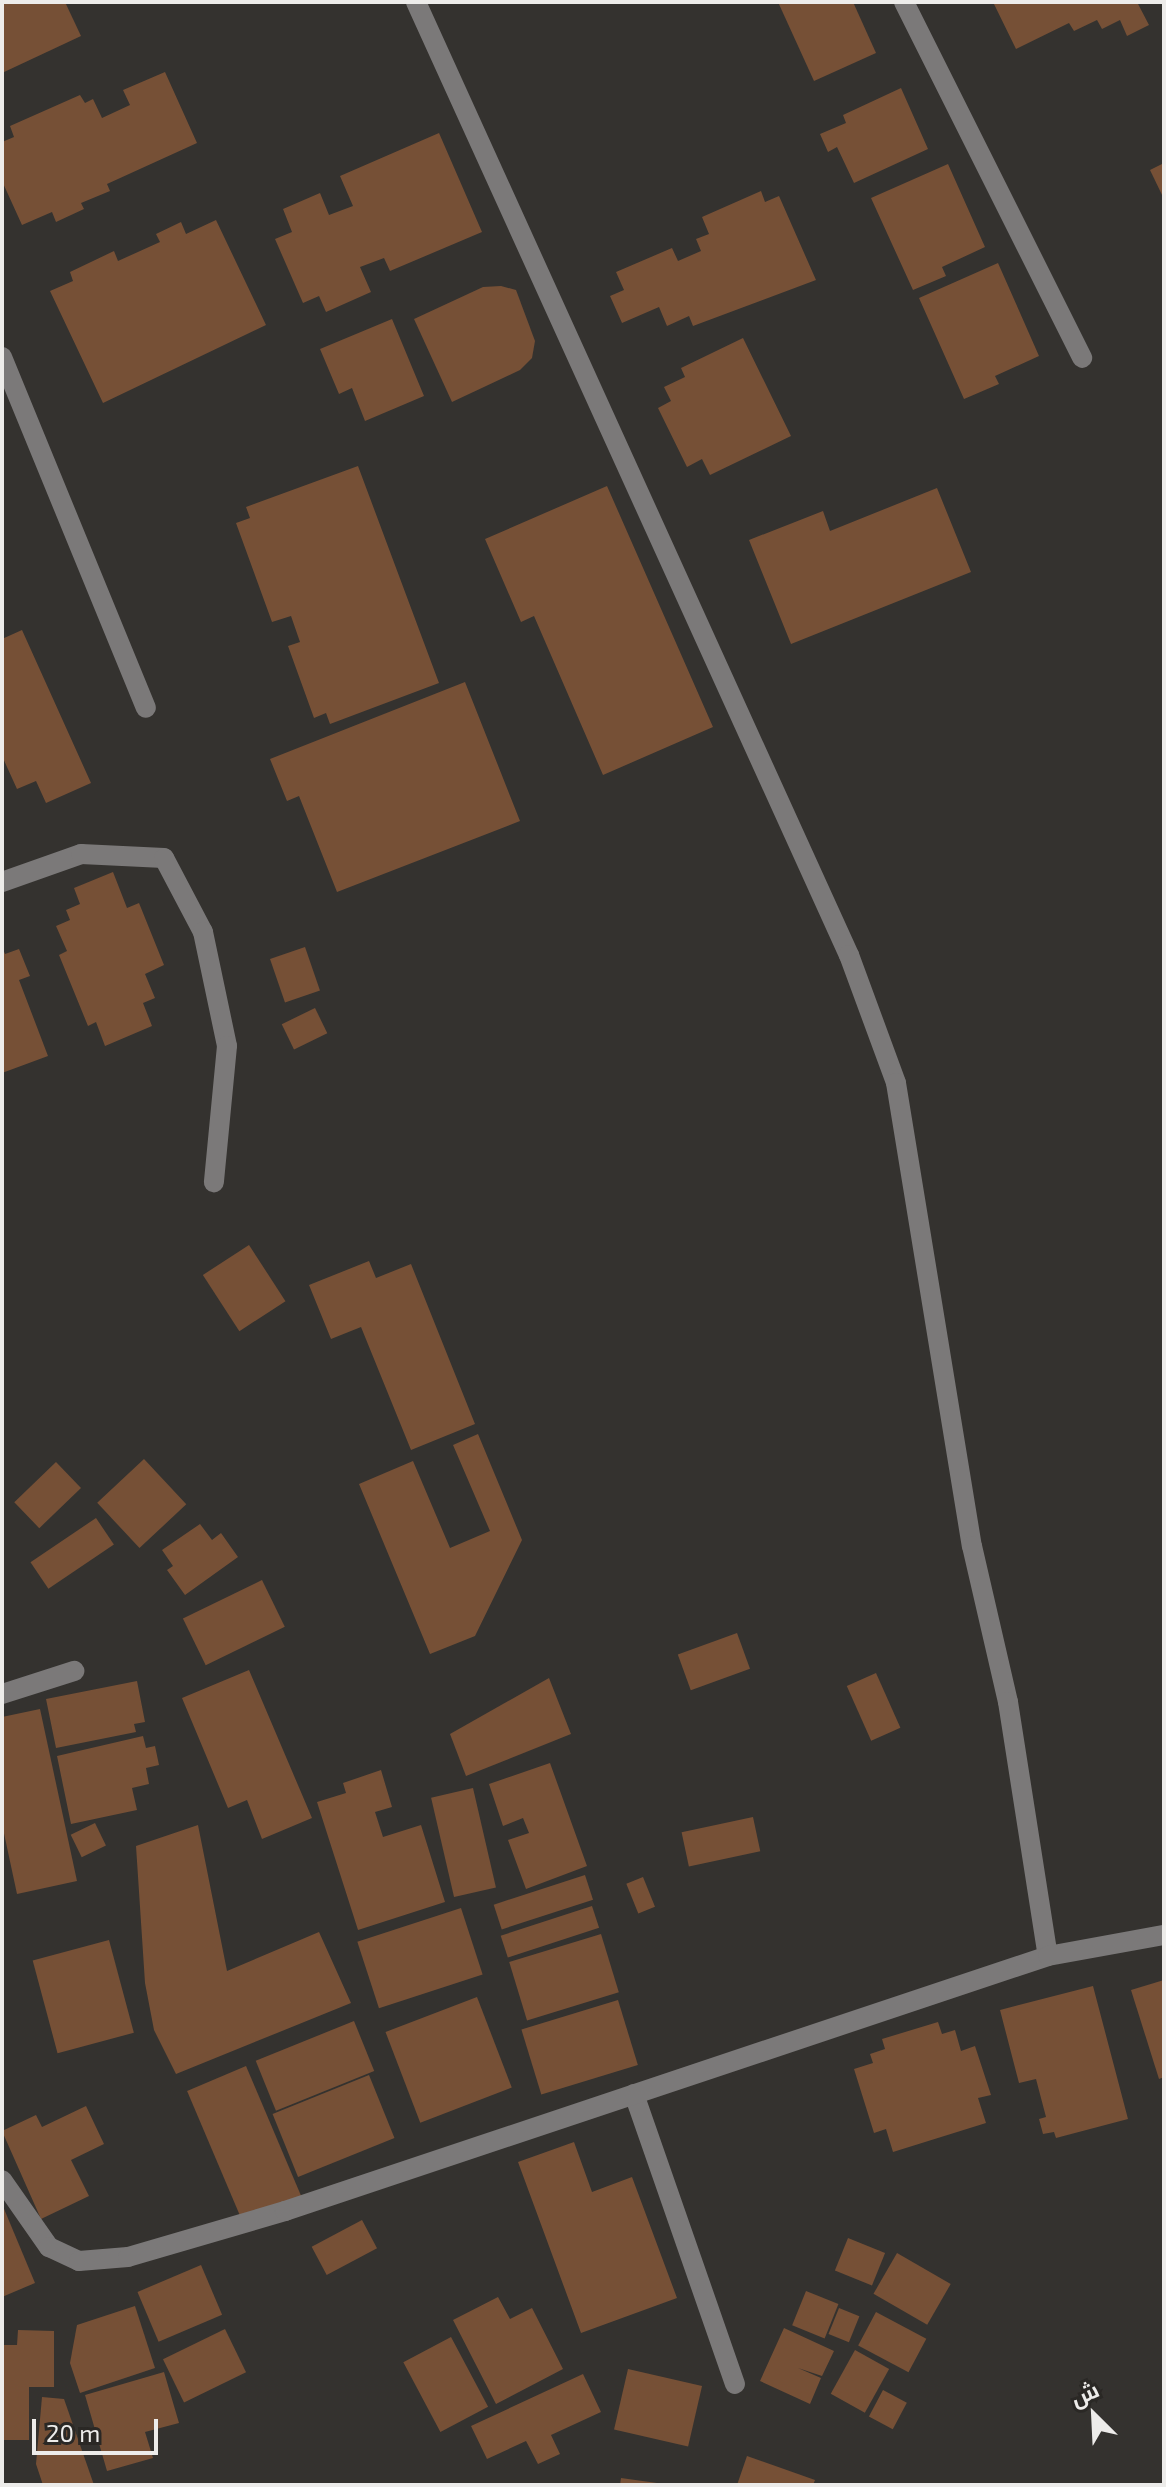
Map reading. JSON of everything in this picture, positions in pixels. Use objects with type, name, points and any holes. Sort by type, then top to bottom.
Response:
[{"type":"street","points":[[416,2],[849,955],[896,1083],[972,1546],[1008,1702],[1048,1956]]},
{"type":"street","points":[[904,2],[1082,358]]},
{"type":"street","points":[[2,357],[146,708]]},
{"type":"street","points":[[2,882],[81,854],[164,858],[203,932],[227,1046],[214,1182]]},
{"type":"street","points":[[2,1694],[74,1671]]},
{"type":"street","points":[[2,2180],[49,2247],[79,2261],[128,2257],[285,2211],[1048,1956],[1164,1935]]},
{"type":"street","points":[[634,2094],[735,2384]]},
{"type":"building","points":[[2,2],[65,2],[81,36],[2,73]]},
{"type":"building","points":[[778,2],[853,2],[876,53],[814,81]]},
{"type":"building","points":[[993,2],[1137,2],[1149,25],[1127,36],[1120,20],[1102,29],[1097,20],[1074,31],[1069,23],[1016,49]]},
{"type":"building","points":[[165,72],[197,143],[107,184],[110,191],[81,203],[84,209],[56,222],[52,212],[22,225],[2,181],[2,142],[14,137],[10,126],[80,95],[85,103],[93,99],[102,118],[130,105],[123,90]]},
{"type":"building","points":[[901,88],[928,149],[854,183],[837,147],[828,152],[820,134],[846,123],[843,115]]},
{"type":"building","points":[[439,133],[482,232],[390,271],[384,258],[360,267],[371,292],[326,312],[319,296],[303,303],[275,239],[292,232],[283,209],[320,193],[329,215],[353,206],[340,176]]},
{"type":"building","points":[[1164,163],[1164,199],[1150,170]]},
{"type":"building","points":[[948,164],[985,247],[942,267],[946,276],[913,290],[871,198]]},
{"type":"building","points":[[761,191],[765,202],[779,196],[816,280],[693,326],[689,316],[667,326],[659,307],[622,323],[610,296],[624,290],[616,272],[672,248],[678,261],[701,251],[696,239],[709,234],[702,217]]},
{"type":"building","points":[[216,220],[266,325],[103,403],[50,291],[73,281],[70,272],[114,251],[118,261],[160,242],[156,234],[181,222],[186,234]]},
{"type":"building","points":[[998,263],[1039,356],[995,376],[999,384],[964,399],[919,298]]},
{"type":"building","points":[[501,286],[516,290],[535,341],[532,358],[520,370],[452,402],[414,319],[483,287]]},
{"type":"building","points":[[392,319],[424,396],[365,421],[352,388],[339,394],[320,349]]},
{"type":"building","points":[[743,338],[791,436],[710,475],[702,459],[687,467],[658,408],[671,401],[664,387],[685,377],[681,368]]},
{"type":"building","points":[[358,466],[439,683],[330,724],[326,713],[314,718],[288,646],[300,642],[291,616],[272,622],[236,523],[250,518],[246,507]]},
{"type":"building","points":[[607,486],[713,727],[603,775],[534,616],[521,622],[485,539]]},
{"type":"building","points":[[937,488],[971,572],[791,644],[749,540],[823,511],[830,531]]},
{"type":"building","points":[[22,630],[91,783],[46,803],[36,781],[17,789],[2,756],[2,639]]},
{"type":"building","points":[[465,682],[520,821],[337,892],[299,796],[287,801],[270,759]]},
{"type":"building","points":[[113,872],[127,908],[139,903],[164,965],[145,974],[155,998],[143,1003],[152,1026],[105,1046],[96,1022],[88,1026],[59,955],[67,951],[56,926],[70,920],[66,910],[80,904],[74,888]]},
{"type":"building","points":[[2,947],[5,954],[19,949],[30,976],[19,980],[48,1056],[2,1073]]},
{"type":"building","points":[[305,947],[320,990],[285,1003],[270,959]]},
{"type":"building","points":[[315,1008],[327,1033],[294,1049],[282,1024]]},
{"type":"building","points":[[249,1245],[285,1301],[239,1331],[203,1275]]},
{"type":"building","points":[[369,1261],[376,1278],[411,1264],[475,1424],[411,1450],[361,1327],[331,1339],[309,1285]]},
{"type":"building","points":[[478,1434],[522,1540],[475,1636],[430,1654],[359,1484],[413,1461],[450,1548],[490,1531],[453,1445]]},
{"type":"building","points":[[144,1459],[186,1504],[139,1548],[97,1503]]},
{"type":"building","points":[[56,1462],[81,1488],[39,1528],[14,1502]]},
{"type":"building","points":[[96,1518],[114,1545],[48,1589],[31,1562]]},
{"type":"building","points":[[200,1524],[212,1540],[221,1533],[238,1557],[185,1595],[167,1570],[173,1566],[162,1550]]},
{"type":"building","points":[[262,1580],[285,1627],[206,1665],[183,1619]]},
{"type":"building","points":[[737,1633],[750,1669],[691,1690],[678,1655]]},
{"type":"building","points":[[249,1670],[312,1818],[262,1839],[247,1800],[228,1808],[182,1698]]},
{"type":"building","points":[[876,1673],[900,1728],[871,1741],[847,1686]]},
{"type":"building","points":[[549,1678],[571,1734],[466,1776],[450,1734]]},
{"type":"building","points":[[137,1681],[145,1722],[134,1724],[136,1732],[56,1748],[46,1699]]},
{"type":"building","points":[[40,1709],[77,1881],[17,1894],[2,1824],[2,1717]]},
{"type":"building","points":[[143,1736],[146,1748],[155,1746],[159,1765],[146,1768],[149,1784],[132,1788],[137,1810],[71,1824],[57,1756]]},
{"type":"building","points":[[550,1763],[587,1866],[526,1889],[508,1840],[529,1833],[523,1818],[503,1826],[489,1784]]},
{"type":"building","points":[[381,1770],[392,1807],[375,1812],[383,1837],[421,1825],[445,1902],[358,1930],[317,1802],[346,1793],[343,1783]]},
{"type":"building","points":[[473,1788],[496,1887],[454,1897],[431,1798]]},
{"type":"building","points":[[753,1817],[760,1851],[689,1866],[682,1832]]},
{"type":"building","points":[[95,1823],[106,1845],[82,1857],[71,1835]]},
{"type":"building","points":[[198,1825],[227,1971],[319,1932],[351,2003],[176,2074],[154,2030],[145,1983],[136,1846]]},
{"type":"building","points":[[585,1875],[593,1900],[502,1929],[494,1905]]},
{"type":"building","points":[[643,1877],[655,1907],[638,1913],[626,1884]]},
{"type":"building","points":[[592,1906],[599,1928],[508,1958],[501,1936]]},
{"type":"building","points":[[461,1908],[483,1975],[379,2008],[357,1942]]},
{"type":"building","points":[[601,1934],[619,1992],[527,2020],[509,1962]]},
{"type":"building","points":[[109,1940],[134,2033],[58,2053],[33,1960]]},
{"type":"building","points":[[1164,1980],[1164,2077],[1159,2079],[1131,1990]]},
{"type":"building","points":[[1093,1986],[1128,2119],[1056,2138],[1054,2132],[1043,2134],[1039,2119],[1046,2117],[1036,2079],[1019,2083],[1000,2010]]},
{"type":"building","points":[[477,1997],[512,2088],[420,2123],[386,2032]]},
{"type":"building","points":[[618,2000],[638,2065],[541,2095],[521,2030]]},
{"type":"building","points":[[354,2021],[374,2071],[276,2111],[256,2061]]},
{"type":"building","points":[[938,2022],[942,2034],[955,2030],[961,2051],[975,2046],[991,2095],[978,2098],[986,2123],[893,2152],[886,2129],[874,2133],[854,2069],[873,2063],[870,2054],[885,2049],[882,2039]]},
{"type":"building","points":[[246,2066],[301,2197],[243,2222],[187,2091]]},
{"type":"building","points":[[369,2075],[394,2138],[298,2177],[273,2114]]},
{"type":"building","points":[[86,2106],[104,2144],[71,2160],[89,2196],[41,2219],[2,2131],[36,2115],[42,2127]]},
{"type":"building","points":[[574,2142],[592,2192],[632,2177],[677,2298],[581,2333],[518,2162]]},
{"type":"building","points":[[2,2204],[35,2283],[2,2297]]},
{"type":"building","points":[[362,2220],[377,2248],[327,2275],[312,2247]]},
{"type":"building","points":[[848,2238],[885,2253],[872,2285],[835,2270]]},
{"type":"building","points":[[897,2253],[951,2284],[927,2325],[873,2294]]},
{"type":"building","points":[[201,2265],[222,2315],[159,2342],[137,2292]]},
{"type":"building","points":[[806,2291],[838,2304],[825,2338],[792,2325]]},
{"type":"building","points":[[498,2297],[510,2319],[532,2308],[563,2369],[496,2404],[453,2320]]},
{"type":"building","points":[[135,2306],[155,2368],[80,2393],[70,2363],[77,2325]]},
{"type":"building","points":[[839,2308],[859,2316],[849,2342],[829,2334]]},
{"type":"building","points":[[876,2312],[926,2339],[908,2372],[858,2346]]},
{"type":"building","points":[[784,2328],[834,2351],[822,2376],[798,2368],[821,2378],[810,2404],[760,2381]]},
{"type":"building","points":[[225,2329],[246,2372],[184,2402],[163,2359]]},
{"type":"building","points":[[18,2330],[54,2331],[54,2387],[29,2387],[29,2440],[2,2440],[2,2345],[17,2345]]},
{"type":"building","points":[[451,2337],[488,2407],[440,2432],[403,2362]]},
{"type":"building","points":[[855,2350],[889,2369],[865,2413],[831,2394]]},
{"type":"building","points":[[628,2369],[702,2386],[688,2447],[614,2429]]},
{"type":"building","points":[[164,2372],[179,2423],[145,2432],[153,2458],[107,2471],[85,2395]]},
{"type":"building","points":[[583,2374],[601,2412],[551,2435],[560,2454],[538,2464],[526,2441],[487,2459],[471,2426]]},
{"type":"building","points":[[883,2390],[907,2403],[893,2429],[869,2416]]},
{"type":"building","points":[[42,2397],[64,2399],[94,2485],[43,2485],[36,2464]]},
{"type":"building","points":[[747,2456],[815,2480],[813,2485],[737,2485]]},
{"type":"building","points":[[621,2478],[657,2483],[657,2485],[620,2485]]}]
